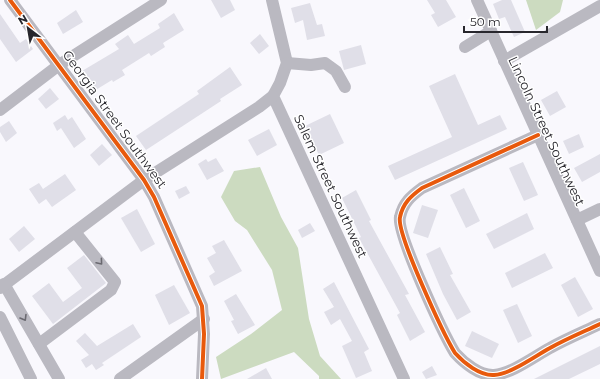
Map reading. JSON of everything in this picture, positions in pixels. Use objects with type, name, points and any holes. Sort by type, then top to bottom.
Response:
[{"type":"street","name":"Georgia Street Southwest","points":[[10,0],[144,180],[154,197],[202,306],[204,319],[202,379]]},
{"type":"street","points":[[0,110],[59,65],[161,0]]},
{"type":"street","points":[[59,379],[39,344],[2,286],[144,180],[259,107],[273,96],[280,83],[286,63],[272,0]]},
{"type":"street","name":"Lincoln Street Southwest","points":[[477,0],[600,271]]},
{"type":"street","points":[[504,61],[600,6]]},
{"type":"street","points":[[465,47],[491,30]]},
{"type":"street","points":[[286,63],[311,65],[325,63],[336,71],[345,87]]},
{"type":"street","name":"Salem Street Southwest","points":[[273,96],[404,379]]},
{"type":"street","points":[[538,135],[422,188],[408,199],[403,206],[399,218],[403,240],[455,353],[461,360],[485,374],[494,375],[506,372],[551,347],[600,324]]},
{"type":"street","points":[[577,220],[600,209]]},
{"type":"street","points":[[39,344],[111,290],[115,282],[75,232]]},
{"type":"street","points":[[0,316],[31,379]]},
{"type":"street","points":[[120,379],[204,319]]},
{"type":"green space","points":[[526,0],[563,0],[560,12],[536,30]]},
{"type":"green space","points":[[260,167],[281,217],[298,248],[309,319],[320,356],[341,379],[319,379],[319,376],[294,352],[221,379],[216,357],[251,334],[282,310],[272,270],[247,230],[235,221],[221,197],[234,171]]},
{"type":"building","points":[[211,0],[230,0],[235,10],[221,18]]},
{"type":"building","points":[[427,0],[446,0],[456,17],[438,27],[431,15],[435,13]]},
{"type":"building","points":[[502,0],[511,0],[525,32],[514,37],[505,17],[499,19],[493,4]]},
{"type":"building","points":[[310,3],[317,25],[322,24],[325,36],[307,40],[303,20],[295,23],[291,8]]},
{"type":"building","points":[[76,10],[83,22],[63,34],[57,23]]},
{"type":"building","points":[[174,13],[184,30],[163,43],[165,47],[151,56],[149,53],[122,70],[125,75],[113,82],[112,80],[94,91],[82,71],[119,49],[115,44],[128,35],[134,44],[160,28],[158,24]]},
{"type":"building","points":[[0,14],[20,43],[26,39],[33,49],[16,62],[0,39]]},
{"type":"building","points":[[260,34],[269,46],[259,54],[250,43]]},
{"type":"building","points":[[361,45],[366,64],[344,70],[339,51]]},
{"type":"building","points":[[230,67],[242,85],[220,99],[221,101],[146,150],[136,136],[199,94],[197,91]]},
{"type":"building","points":[[455,74],[478,125],[500,115],[507,129],[395,180],[388,166],[452,137],[429,86]]},
{"type":"building","points":[[50,88],[59,99],[46,109],[38,99]]},
{"type":"building","points":[[557,91],[566,107],[550,116],[541,100]]},
{"type":"building","points":[[330,114],[344,143],[319,155],[305,126]]},
{"type":"building","points":[[65,115],[68,120],[72,117],[86,139],[74,148],[61,128],[57,131],[53,123]]},
{"type":"building","points":[[9,121],[17,133],[6,142],[0,132],[0,127]]},
{"type":"building","points":[[269,129],[277,145],[257,156],[248,140]]},
{"type":"building","points":[[579,134],[584,147],[569,154],[563,141]]},
{"type":"building","points":[[102,144],[112,155],[99,166],[90,155]]},
{"type":"building","points":[[600,154],[600,172],[582,182],[574,168]]},
{"type":"building","points":[[216,158],[224,171],[207,180],[198,164],[206,159],[208,162]]},
{"type":"building","points":[[523,162],[538,195],[524,201],[509,168]]},
{"type":"building","points":[[65,174],[76,190],[52,207],[46,199],[39,204],[29,189],[39,183],[43,189]]},
{"type":"building","points":[[186,186],[190,193],[179,199],[175,191]]},
{"type":"building","points":[[464,188],[480,221],[466,228],[450,195]]},
{"type":"building","points":[[356,190],[371,220],[369,221],[409,294],[405,295],[425,332],[410,341],[397,315],[400,313],[359,238],[361,237],[342,198]]},
{"type":"building","points":[[422,205],[438,210],[428,238],[413,233]]},
{"type":"building","points":[[137,209],[155,244],[141,252],[121,218]]},
{"type":"building","points":[[527,213],[534,229],[494,249],[486,234]]},
{"type":"building","points":[[310,223],[315,231],[302,238],[298,230]]},
{"type":"building","points":[[24,226],[35,239],[19,252],[9,239]]},
{"type":"building","points":[[224,240],[242,271],[214,286],[209,276],[215,272],[207,258],[216,253],[212,246]]},
{"type":"building","points":[[440,247],[453,274],[450,275],[471,312],[457,320],[443,294],[426,254]]},
{"type":"building","points":[[545,253],[553,268],[512,288],[505,273]]},
{"type":"building","points":[[84,255],[106,283],[53,324],[32,296],[49,283],[63,302],[82,288],[67,268]]},
{"type":"building","points":[[575,277],[593,309],[578,317],[561,285]]},
{"type":"building","points":[[334,282],[369,349],[364,352],[372,371],[356,378],[342,346],[352,341],[340,319],[331,325],[324,312],[334,307],[323,289]]},
{"type":"building","points":[[174,285],[190,313],[169,325],[155,295]]},
{"type":"building","points":[[236,294],[255,325],[238,334],[231,321],[234,320],[224,301]]},
{"type":"building","points":[[517,304],[532,336],[518,343],[503,310]]},
{"type":"building","points":[[133,324],[141,337],[102,363],[104,365],[96,370],[92,364],[86,368],[81,360],[89,355],[76,341],[85,333],[97,346]]},
{"type":"building","points":[[472,331],[499,344],[492,358],[465,346]]},
{"type":"building","points":[[600,346],[600,364],[569,379],[534,379]]},
{"type":"building","points":[[432,366],[437,375],[426,379],[422,372]]},
{"type":"building","points":[[266,368],[272,379],[247,379]]},
{"type":"cycle path","points":[[10,0],[144,180],[154,197],[202,306],[204,334],[202,379]]},
{"type":"cycle path","points":[[538,135],[422,188],[414,194],[405,204],[400,217],[405,242],[422,284],[455,353],[468,365],[478,371],[489,375],[501,374],[600,324]]}]
